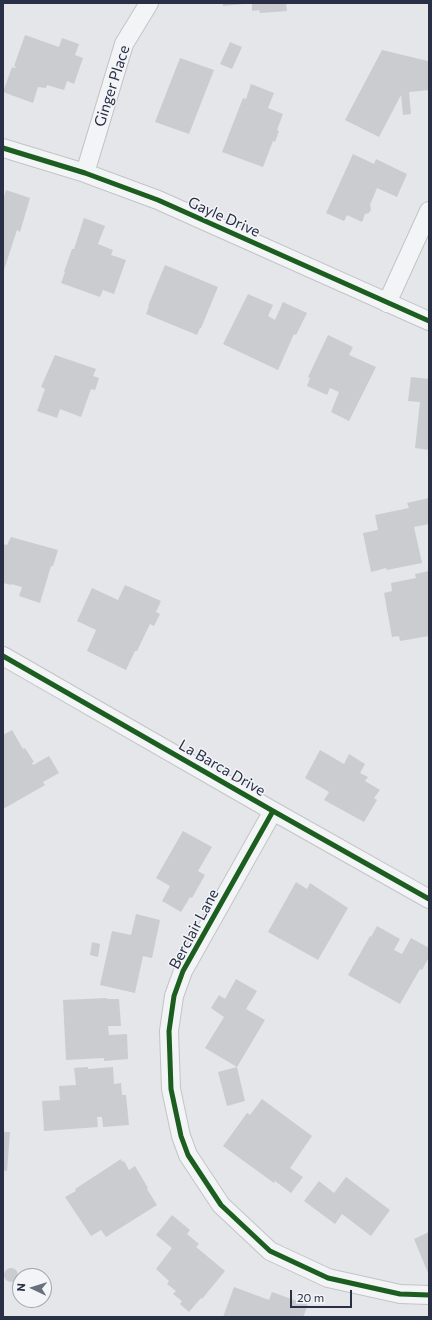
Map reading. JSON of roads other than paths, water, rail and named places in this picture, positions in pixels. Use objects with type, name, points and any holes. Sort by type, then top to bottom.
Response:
[{"type":"street","name":"Ginger Place","points":[[85,173],[124,44],[149,3]]},
{"type":"street","name":"Gayle Drive","points":[[3,148],[85,173],[158,200],[429,321]]},
{"type":"street","points":[[387,303],[429,211]]},
{"type":"street","name":"La Barca Drive","points":[[3,656],[272,812],[429,899]]},
{"type":"street","name":"Berclair Lane","points":[[272,812],[183,971],[174,996],[169,1031],[171,1089],[181,1136],[188,1155],[221,1205],[270,1251],[328,1278],[400,1294],[429,1295]]}]
